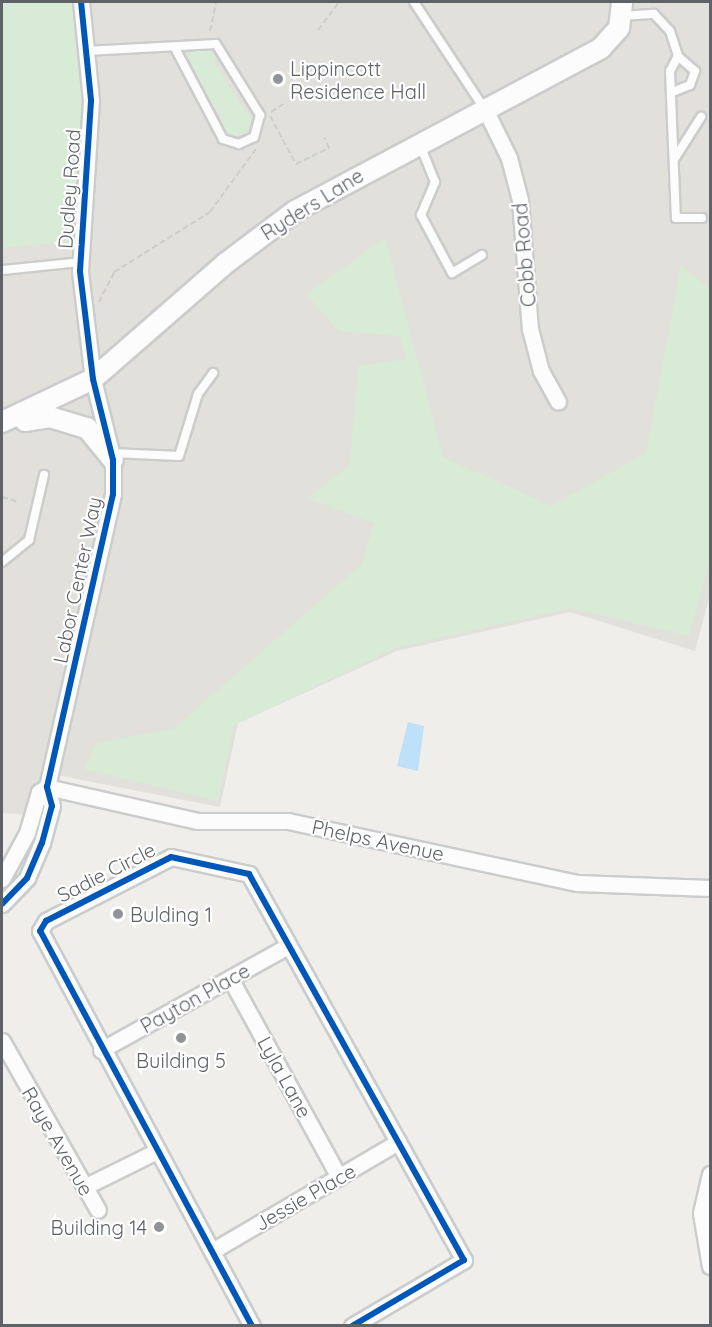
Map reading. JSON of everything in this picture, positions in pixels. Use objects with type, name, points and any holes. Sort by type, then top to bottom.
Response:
[{"type":"main road","name":"Ryders Lane","points":[[2,424],[93,379],[271,227],[420,143],[601,48],[613,39],[622,9]]},
{"type":"main road","points":[[2,424],[66,420],[87,428],[112,457]]},
{"type":"street","name":"Dudley Road","points":[[81,2],[86,51],[90,176],[81,262],[93,379]]},
{"type":"street","name":"Cobb Road","points":[[485,109],[509,158],[520,200],[530,329],[541,371],[558,402]]},
{"type":"street","name":"Labor Center Way","points":[[47,787],[109,521],[112,457],[93,379]]},
{"type":"street","points":[[2,879],[27,833],[39,792],[47,787],[52,806],[42,843],[27,878],[2,904]]},
{"type":"street","name":"Phelps Avenue","points":[[47,787],[198,821],[288,821],[577,883],[711,888]]},
{"type":"street","name":"Sadie Circle","points":[[252,1326],[44,945],[40,931],[46,921],[171,857],[249,874],[464,1260],[352,1326]]},
{"type":"street","name":"Payton Place","points":[[101,1050],[288,946]]},
{"type":"street","name":"Lyla Lane","points":[[230,978],[339,1177]]},
{"type":"street","name":"Raye Avenue","points":[[2,1041],[98,1210]]},
{"type":"street","name":"Jessie Place","points":[[212,1251],[398,1142]]},
{"type":"street","points":[[84,1187],[157,1151]]},
{"type":"street","points":[[711,1174],[701,1221],[711,1266]]},
{"type":"lane","points":[[414,2],[485,109]]},
{"type":"lane","points":[[622,9],[659,18],[678,56],[695,71],[690,85],[675,91]]},
{"type":"lane","points":[[86,51],[175,48],[201,41],[221,50],[260,115],[254,137],[239,144],[223,139],[175,48]]},
{"type":"lane","points":[[678,56],[670,71],[675,91],[676,218],[702,218]]},
{"type":"lane","points":[[675,159],[701,117]]},
{"type":"lane","points":[[420,143],[435,182],[421,214],[452,273],[482,255]]},
{"type":"lane","points":[[2,270],[81,262]]},
{"type":"lane","points":[[112,457],[179,456],[198,394],[213,373]]},
{"type":"lane","points":[[2,562],[29,540],[44,475]]},
{"type":"path","points":[[210,31],[216,2]]},
{"type":"path","points":[[318,30],[339,2]]},
{"type":"path","points":[[285,103],[268,113],[296,164],[328,148],[324,137]]},
{"type":"path","points":[[99,302],[114,272],[210,212],[256,149]]},
{"type":"path","points":[[2,498],[18,502]]},
{"type":"shaded area","points":[[2,2],[710,2],[710,595],[695,651],[570,612],[397,651],[238,723],[220,807],[41,772],[31,815],[2,813]]},
{"type":"green space","points":[[2,2],[84,2],[94,102],[74,241],[2,248]]},
{"type":"green space","points":[[195,47],[214,51],[215,63],[246,113],[253,116],[246,134],[231,136],[222,130],[223,121],[185,61]]},
{"type":"green space","points":[[385,238],[443,457],[551,506],[646,453],[681,265],[710,289],[710,560],[689,636],[570,608],[395,648],[233,726],[218,801],[84,769],[97,743],[173,729],[362,564],[374,523],[307,498],[350,465],[358,366],[407,359],[399,336],[339,331],[306,294]]},
{"type":"water","points":[[408,722],[424,726],[418,771],[397,766]]},
{"type":"cycle path","points":[[2,904],[27,878],[42,843],[52,806],[47,787],[113,494],[113,460],[93,379],[80,271],[91,100],[81,2]]},
{"type":"cycle path","points":[[252,1326],[40,931],[46,921],[171,857],[249,874],[464,1260],[352,1326]]},
{"type":"place","name":"Lippincott Residence Hall","points":[[278,79]]},
{"type":"place","name":"Bulding 1","points":[[118,914]]},
{"type":"place","name":"Building 5","points":[[181,1038]]},
{"type":"place","name":"Building 14","points":[[159,1227]]}]
